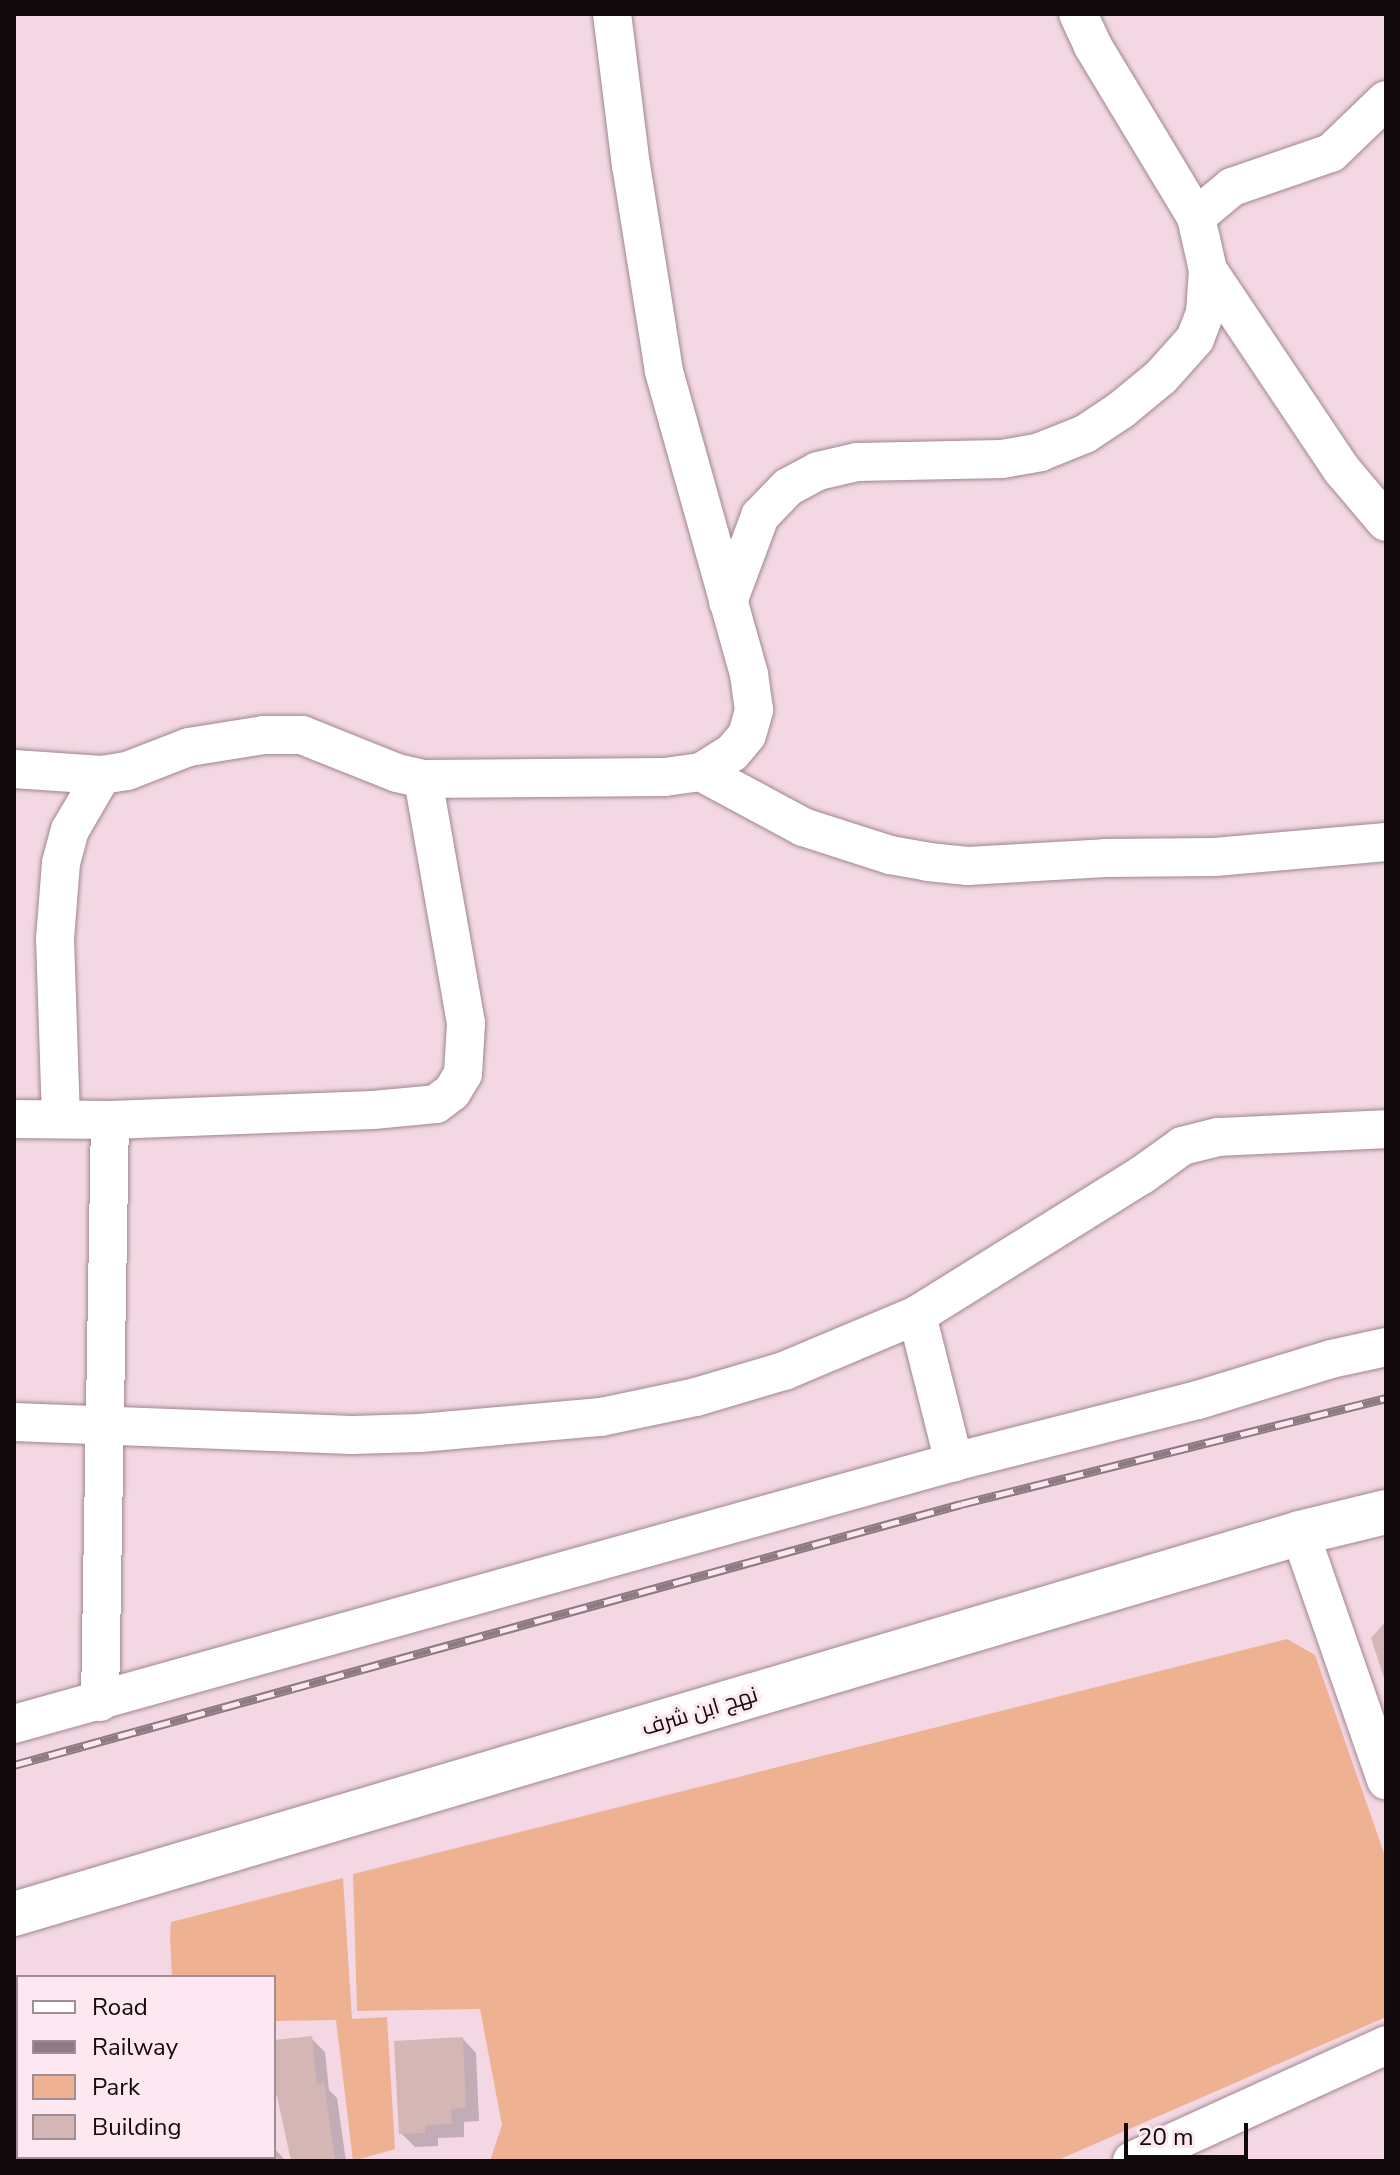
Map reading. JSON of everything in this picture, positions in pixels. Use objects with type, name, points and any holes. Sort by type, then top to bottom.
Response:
[{"type":"main road","name":"نهج ابن شرف","points":[[14,1914],[119,1886],[1300,1533],[1386,1512]]},
{"type":"street","points":[[14,769],[102,775],[127,771],[171,752],[201,744],[264,735],[302,735],[397,773],[423,779],[665,777],[701,772],[732,753],[747,735],[754,710],[749,674],[664,371],[631,166],[612,14]]},
{"type":"street","points":[[728,602],[760,516],[788,487],[818,471],[857,462],[1002,459],[1040,452],[1085,434],[1109,418],[1161,377],[1195,339],[1205,313],[1208,270],[1196,217],[1093,46],[1078,14]]},
{"type":"street","points":[[1196,217],[1232,187],[1331,153],[1386,100]]},
{"type":"street","points":[[1208,270],[1342,470],[1386,522]]},
{"type":"street","points":[[701,772],[803,827],[890,855],[941,864],[968,866],[1105,858],[1215,857],[1386,842]]},
{"type":"street","points":[[61,1119],[55,939],[61,863],[70,830],[102,775]]},
{"type":"street","points":[[14,1119],[110,1120],[373,1110],[436,1104],[452,1092],[463,1074],[466,1023],[423,779]]},
{"type":"street","points":[[100,1702],[110,1120]]},
{"type":"street","points":[[14,1422],[352,1435],[489,1429],[601,1417],[696,1397],[784,1371],[917,1315],[1142,1175],[1182,1146],[1219,1137],[1386,1129]]},
{"type":"street","points":[[917,1315],[954,1462]]},
{"type":"street","points":[[14,1724],[954,1462],[1198,1400],[1331,1359],[1386,1347]]},
{"type":"street","points":[[1300,1533],[1386,1780]]},
{"type":"street","points":[[1132,2161],[1386,2045]]},
{"type":"green space","points":[[1287,1639],[1315,1655],[1386,1859],[1386,2017],[1058,2160],[490,2161],[502,2125],[480,2009],[357,2011],[353,1874]]},
{"type":"green space","points":[[343,1878],[352,2019],[387,2017],[395,2149],[353,2161],[336,2020],[276,2021],[276,1975],[172,1975],[171,1922]]},
{"type":"building","points":[[1386,1621],[1386,1681],[1385,1681],[1371,1638]]},
{"type":"building","points":[[312,2036],[317,2085],[324,2082],[335,2161],[291,2161],[276,2091],[276,2040]]},
{"type":"building","points":[[463,2037],[466,2108],[451,2109],[452,2124],[425,2125],[425,2133],[399,2134],[394,2041]]},
{"type":"building","points":[[276,2155],[278,2161],[232,2161],[276,2159]]},
{"type":"building","points":[[128,2159],[183,2159],[129,2161]]},
{"type":"railway","points":[[14,1765],[961,1504],[1386,1398]]}]
